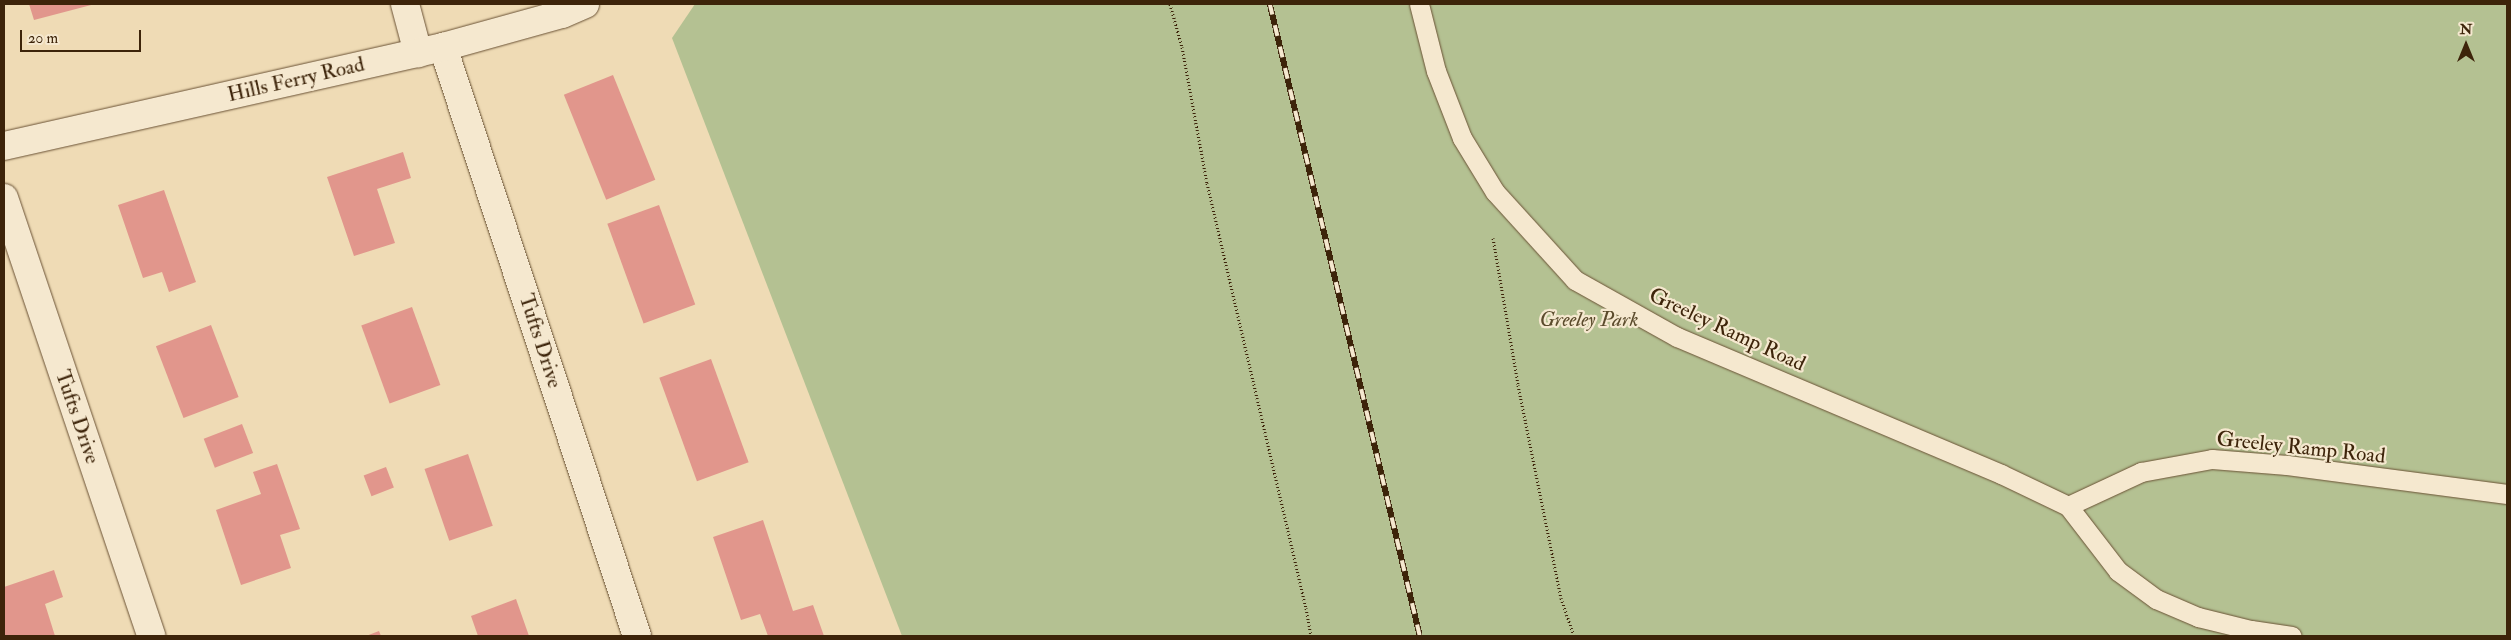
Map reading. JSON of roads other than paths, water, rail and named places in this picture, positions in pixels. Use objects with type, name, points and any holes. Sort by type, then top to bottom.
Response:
[{"type":"street","name":"Tufts Drive","points":[[405,4],[430,50],[637,636]]},
{"type":"street","name":"Hills Ferry Road","points":[[4,146],[430,50],[562,14],[585,4]]},
{"type":"street","name":"Tufts Drive","points":[[4,198],[151,636]]},
{"type":"lane","name":"Greeley Ramp Road","points":[[1419,4],[1436,71],[1462,138],[1495,192],[1575,280],[1677,337],[2001,474],[2068,506],[2118,570],[2156,599],[2198,617],[2251,630],[2292,636]]},
{"type":"lane","name":"Greeley Ramp Road","points":[[2068,506],[2141,472],[2212,459],[2287,466],[2507,494]]},
{"type":"railway","points":[[1270,4],[1420,636]]},
{"type":"park label","name":"Greeley Park","points":[[1589,320]]}]
